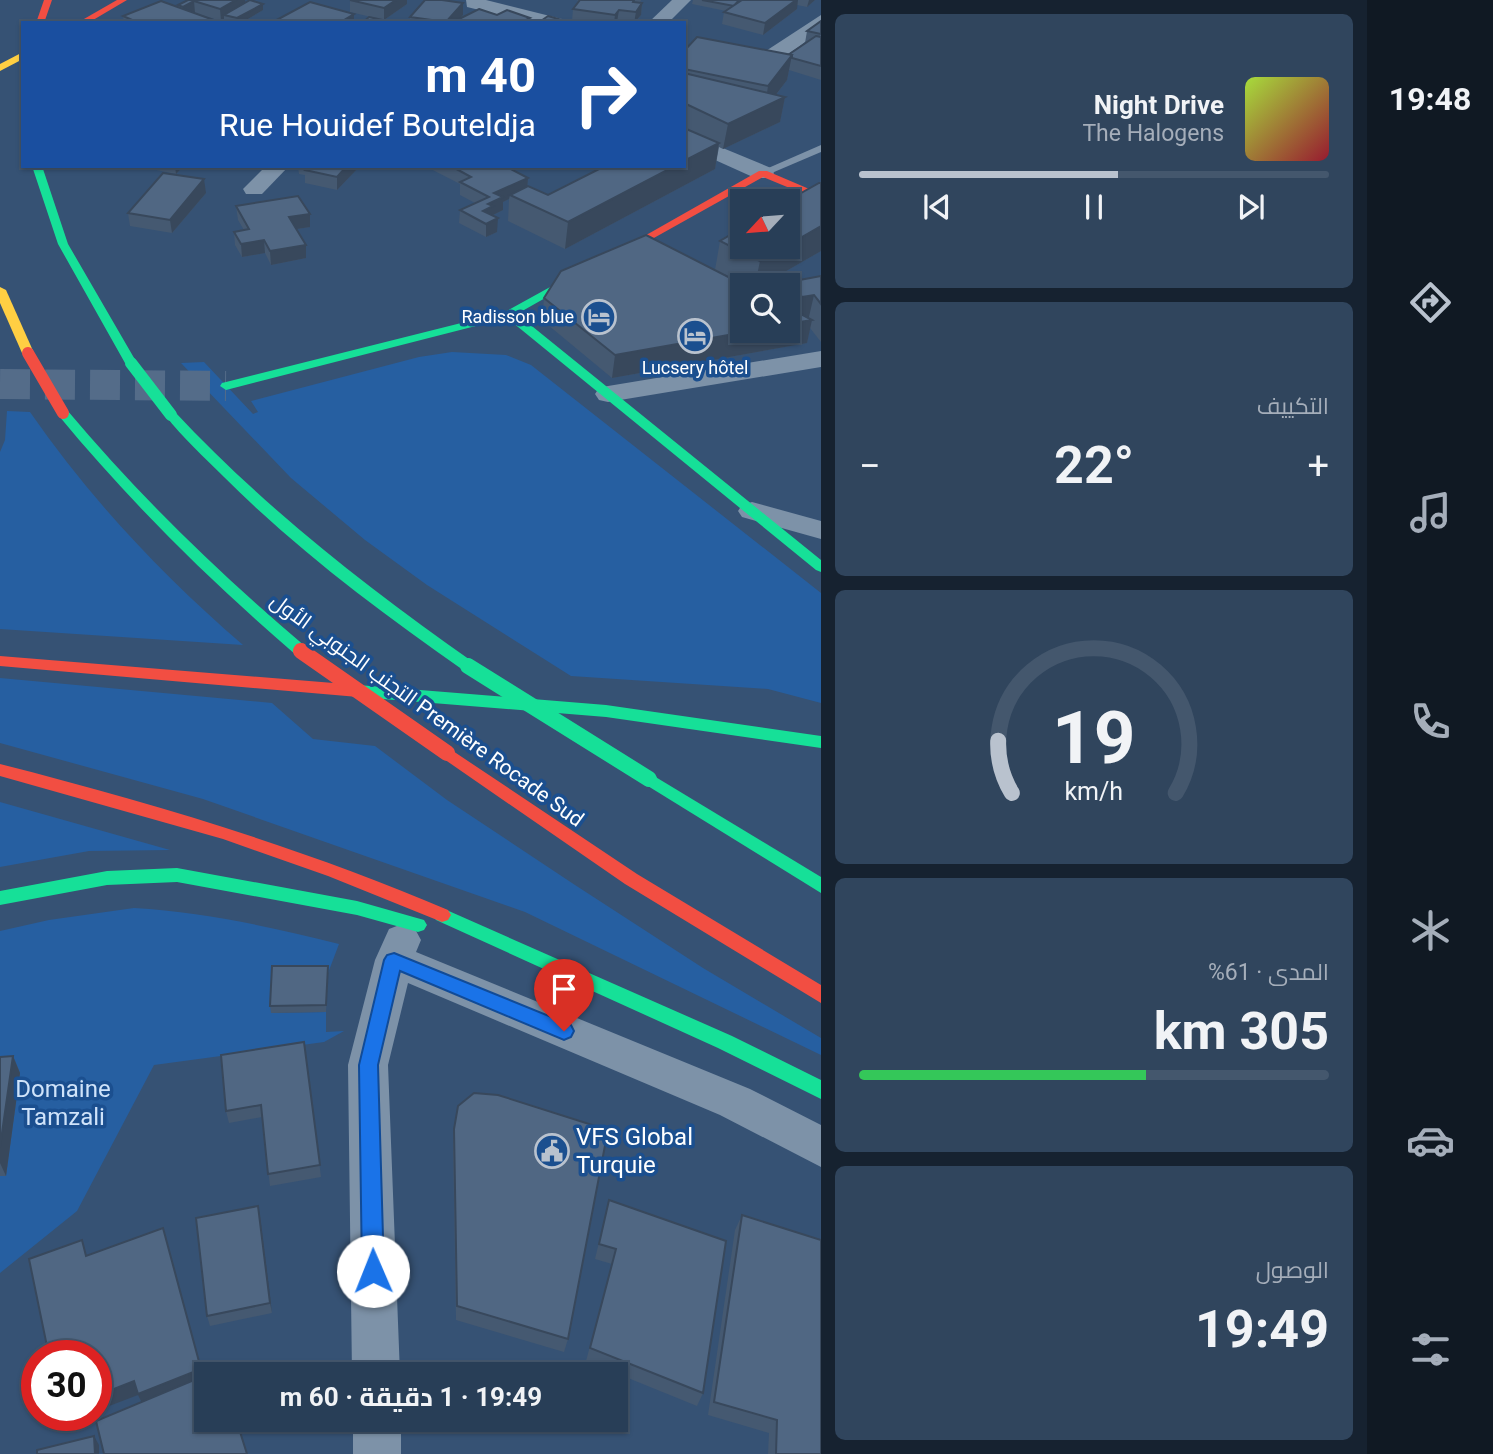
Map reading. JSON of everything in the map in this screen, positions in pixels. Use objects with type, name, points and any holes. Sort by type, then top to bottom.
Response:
[{"type":"main road","points":[[41,21],[48,0]]},
{"type":"main road","points":[[85,21],[123,0]]},
{"type":"main road","points":[[0,68],[21,56]]},
{"type":"main road","points":[[38,168],[51,211],[80,275],[131,363],[171,415],[230,481],[274,522],[393,615],[468,666],[821,886]]},
{"type":"main road","points":[[226,386],[509,314],[763,173],[821,198]]},
{"type":"main road","name":"التجنب الجنوبي الأول Première Rocade Sud","points":[[0,290],[28,353],[63,413],[132,496],[233,595],[301,651],[635,882],[821,995]]},
{"type":"main road","points":[[509,314],[821,567]]},
{"type":"main road","points":[[0,661],[606,711],[821,742]]},
{"type":"main road","points":[[0,770],[131,803],[362,879],[725,1042],[821,1090]]},
{"type":"main road","points":[[0,898],[107,878],[177,876],[357,908],[401,941],[467,939],[725,1042]]},
{"type":"street","points":[[659,21],[682,0]]},
{"type":"street","points":[[470,1],[548,21]]},
{"type":"street","points":[[686,53],[740,66],[759,64],[772,60],[821,20]]},
{"type":"street","points":[[686,139],[763,173]]},
{"type":"street","points":[[254,190],[277,168]]},
{"type":"street","points":[[608,394],[821,359]]},
{"type":"street","points":[[752,511],[821,530]]},
{"type":"street","points":[[376,1362],[368,1065],[401,941],[821,1147]]},
{"type":"street","points":[[377,1432],[377,1454]]},
{"type":"lane","points":[[763,173],[821,148]]},
{"type":"green space","points":[[452,352],[506,355],[531,365],[821,593],[821,703],[768,689],[571,676],[427,585],[365,540],[291,478],[181,363],[204,362],[253,414],[258,412],[251,401],[419,357]]},
{"type":"green space","points":[[7,411],[30,412],[77,475],[129,535],[184,592],[243,645],[0,629],[0,452],[5,440]]},
{"type":"green space","points":[[0,678],[272,703],[313,739],[375,746],[447,800],[575,885],[703,968],[821,1038],[821,1055],[525,912],[203,799],[0,743]]},
{"type":"green space","points":[[0,802],[170,850],[89,851],[0,867]]},
{"type":"green space","name":"Domaine Tamzali","points":[[134,908],[237,921],[339,944],[328,973],[274,973],[272,1013],[326,1012],[326,1032],[344,1031],[324,1042],[154,1065],[77,1211],[0,1273],[0,931],[49,920]]},
{"type":"building","points":[[188,0],[236,0],[220,9],[194,1],[183,7],[178,5]]},
{"type":"building","points":[[250,0],[263,4],[237,18],[224,15]]},
{"type":"building","points":[[350,0],[396,0],[384,8]]},
{"type":"building","points":[[425,0],[463,3],[447,21],[410,17]]},
{"type":"building","points":[[580,0],[634,0],[633,2],[642,3],[636,12],[619,10],[615,15],[573,9]]},
{"type":"building","points":[[702,0],[739,0],[734,6]]},
{"type":"building","points":[[742,0],[796,0],[765,23],[724,12]]},
{"type":"building","points":[[161,1],[216,21],[134,21],[123,16]]},
{"type":"building","points":[[310,2],[354,14],[342,21],[275,21]]},
{"type":"building","points":[[479,9],[497,15],[507,10],[530,18],[524,21],[455,21]]},
{"type":"building","points":[[548,16],[565,21],[541,21]]},
{"type":"building","points":[[369,17],[387,21],[364,21]]},
{"type":"building","points":[[821,21],[821,34],[807,31]]},
{"type":"building","points":[[816,36],[821,37],[821,66],[788,55]]},
{"type":"building","points":[[697,37],[792,55],[768,86],[686,69],[686,49]]},
{"type":"building","points":[[686,73],[785,97],[728,124],[686,104]]},
{"type":"building","points":[[686,129],[719,143],[686,160]]},
{"type":"building","points":[[306,168],[345,168],[337,177],[305,170]]},
{"type":"building","points":[[455,168],[509,168],[528,178],[494,193],[503,197],[488,204],[493,206],[483,211],[498,218],[486,224],[460,210],[489,197],[460,182],[471,177]]},
{"type":"building","points":[[601,168],[671,168],[568,222],[510,195],[528,186],[548,195]]},
{"type":"building","points":[[163,173],[204,179],[170,220],[128,213]]},
{"type":"building","points":[[821,183],[821,226],[800,238],[800,194]]},
{"type":"building","points":[[298,196],[310,214],[289,217],[306,245],[270,251],[264,240],[241,244],[234,232],[249,229],[236,206]]},
{"type":"building","points":[[646,235],[730,278],[730,335],[615,355],[544,298],[561,271]]},
{"type":"building","points":[[730,235],[730,246],[720,241]]},
{"type":"building","points":[[821,276],[821,304],[814,295],[802,297],[800,280]]},
{"type":"building","points":[[800,314],[812,320],[800,322]]},
{"type":"building","points":[[272,966],[328,966],[326,1005],[270,1006]]},
{"type":"building","points":[[304,1042],[320,1165],[268,1174],[261,1105],[226,1111],[221,1055]]},
{"type":"building","points":[[13,1056],[0,1147],[0,1057]]},
{"type":"building","points":[[474,1093],[498,1095],[608,1130],[568,1339],[457,1306],[454,1129],[458,1106]]},
{"type":"building","points":[[609,1200],[726,1241],[703,1393],[590,1348],[616,1249],[599,1244]]},
{"type":"building","points":[[258,1206],[270,1303],[207,1316],[196,1218]]},
{"type":"building","points":[[742,1215],[821,1240],[821,1454],[776,1454],[777,1420],[714,1402]]},
{"type":"building","points":[[163,1228],[199,1362],[194,1362],[194,1372],[138,1394],[134,1381],[112,1390],[112,1340],[46,1340],[29,1259],[82,1240],[86,1256]]},
{"type":"building","points":[[194,1380],[194,1432],[240,1432],[247,1454],[104,1454],[98,1431],[112,1431],[112,1414]]},
{"type":"building","points":[[94,1436],[95,1454],[37,1454],[37,1450]]},
{"type":"tunnel","points":[[0,384],[226,386]]},
{"type":"traffic: fast","points":[[38,168],[63,244],[131,363]]},
{"type":"traffic: fast","points":[[226,386],[509,314],[623,251]]},
{"type":"traffic: fast","points":[[509,314],[821,567]]},
{"type":"traffic: fast","points":[[131,363],[171,415]]},
{"type":"traffic: fast","points":[[63,413],[118,477],[176,538],[301,651]]},
{"type":"traffic: fast","points":[[171,415],[275,518],[388,609],[468,666]]},
{"type":"traffic: fast","points":[[468,666],[649,779]]},
{"type":"traffic: fast","points":[[358,691],[606,711],[821,742]]},
{"type":"traffic: fast","points":[[649,779],[821,886]]},
{"type":"traffic: fast","points":[[0,898],[107,878],[177,875],[357,908],[418,925]]},
{"type":"traffic: fast","points":[[442,915],[725,1042],[821,1090]]},
{"type":"traffic: slow","points":[[0,68],[21,56]]},
{"type":"traffic: slow","points":[[0,290],[28,353]]},
{"type":"traffic: jam","points":[[41,21],[48,0]]},
{"type":"traffic: jam","points":[[85,21],[123,0]]},
{"type":"traffic: jam","points":[[623,251],[763,173],[821,198]]},
{"type":"traffic: jam","points":[[28,353],[63,413]]},
{"type":"traffic: jam","points":[[301,651],[447,753]]},
{"type":"traffic: jam","points":[[0,661],[358,691]]},
{"type":"traffic: jam","points":[[447,753],[631,879],[821,995]]},
{"type":"traffic: jam","points":[[0,770],[168,816],[279,851],[442,915]]},
{"type":"place","name":"Radisson blue","points":[[599,317]]},
{"type":"place","name":"Lucsery hôtel","points":[[695,336]]},
{"type":"place","name":"VFS Global Turquie","points":[[552,1151]]},
{"type":"route","points":[[373,1271],[368,1065],[394,960],[564,1031]]}]
